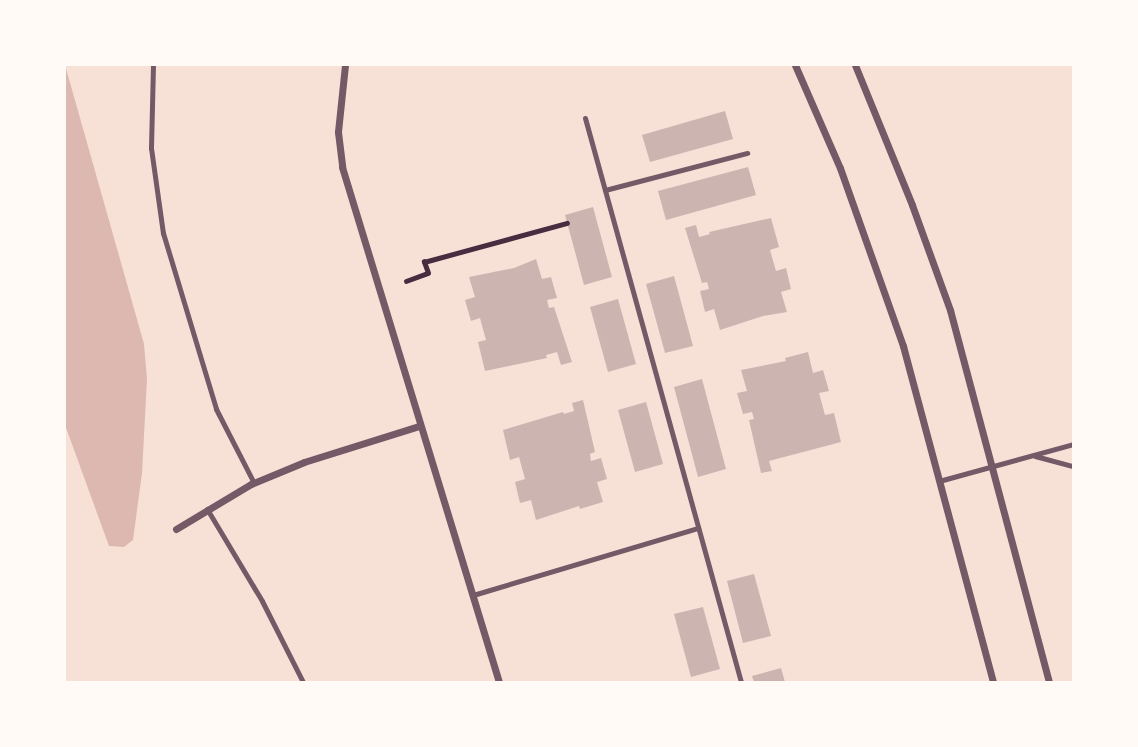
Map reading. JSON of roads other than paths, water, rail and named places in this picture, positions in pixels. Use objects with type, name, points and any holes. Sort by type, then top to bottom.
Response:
[{"type":"street","points":[[345,65],[338,132],[342,167],[499,682]]},
{"type":"street","points":[[795,65],[840,168],[885,292],[916,390],[993,682]]},
{"type":"street","points":[[855,65],[912,205],[950,310],[1049,682]]},
{"type":"street","points":[[176,529],[254,483],[304,462],[419,426]]},
{"type":"lane","points":[[153,65],[151,148],[163,233],[216,409],[254,483]]},
{"type":"lane","points":[[585,118],[741,682]]},
{"type":"lane","points":[[605,190],[747,153]]},
{"type":"lane","points":[[939,481],[1073,444]]},
{"type":"lane","points":[[1035,456],[1073,467]]},
{"type":"lane","points":[[207,509],[262,601],[303,682]]},
{"type":"lane","points":[[473,595],[698,528]]}]
